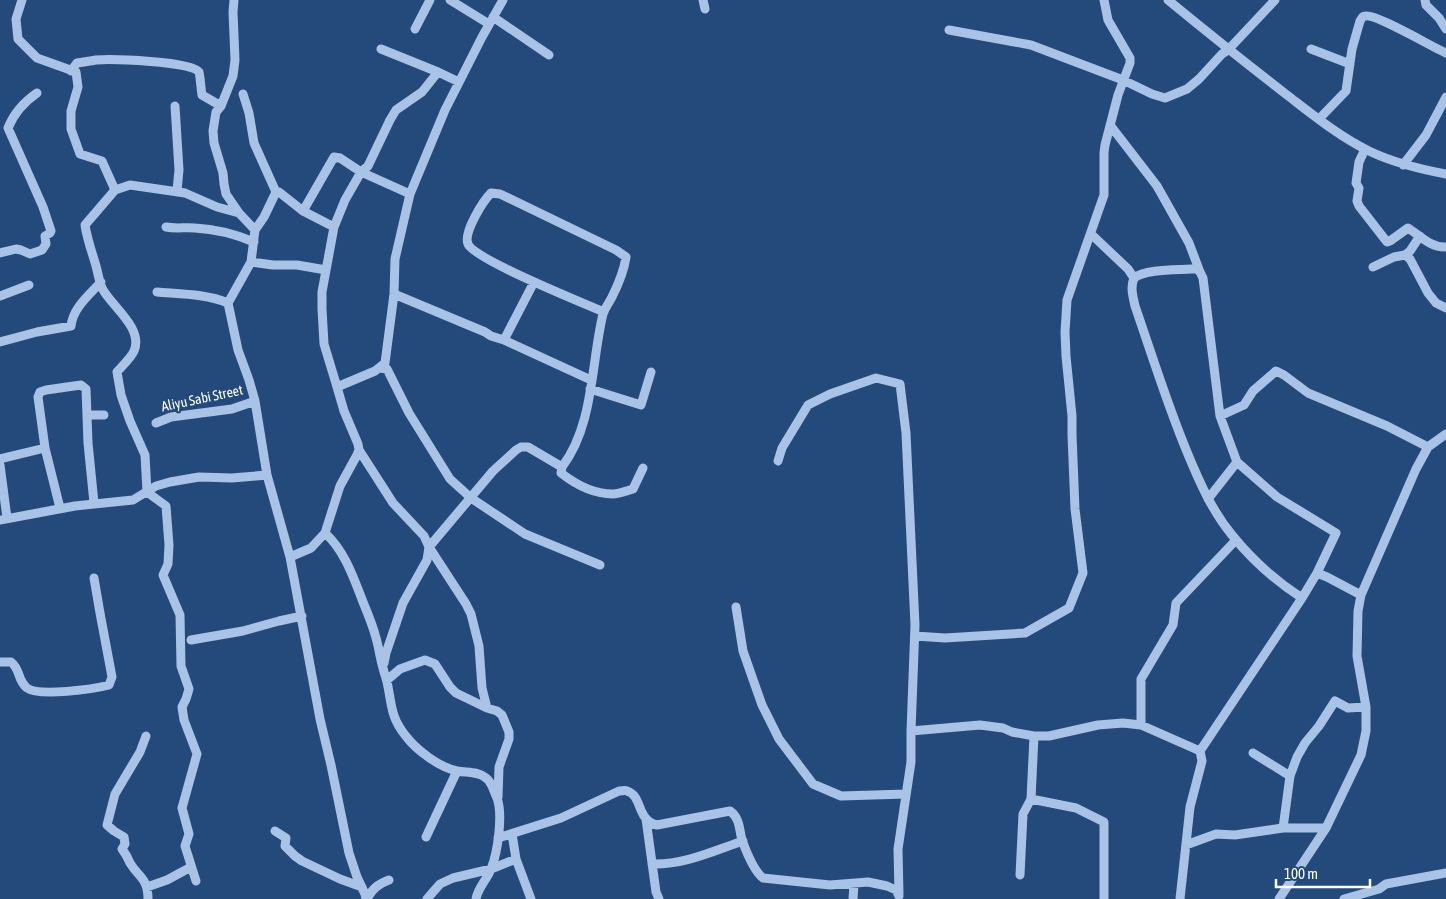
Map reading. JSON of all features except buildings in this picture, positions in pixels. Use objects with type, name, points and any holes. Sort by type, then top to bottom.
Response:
[{"type":"street","points":[[22,0],[16,19],[18,40],[37,58],[76,72],[78,87],[72,111],[71,129],[80,154],[102,161],[115,190]]},
{"type":"street","points":[[234,0],[235,60],[233,76],[221,106],[216,112],[214,143],[224,173],[226,194],[239,213],[255,230]]},
{"type":"street","points":[[415,29],[430,0]]},
{"type":"street","points":[[450,0],[491,20],[549,55]]},
{"type":"street","points":[[336,386],[375,371],[385,363],[394,294],[395,259],[410,194],[459,82],[503,0]]},
{"type":"street","points":[[915,636],[944,638],[1025,633],[1069,608],[1083,573],[1075,509],[1072,416],[1066,356],[1067,300],[1104,195],[1104,153],[1123,80],[1130,63],[1130,58],[1108,20],[1104,0]]},
{"type":"street","points":[[1168,0],[1228,50],[1319,119],[1364,149],[1403,165],[1446,174]]},
{"type":"street","points":[[949,30],[1031,45],[1165,98],[1187,89],[1199,79],[1275,0]]},
{"type":"street","points":[[1425,0],[1426,6],[1439,18],[1446,29]]},
{"type":"street","points":[[1319,119],[1346,91],[1352,49],[1362,17],[1366,16],[1446,53]]},
{"type":"street","points":[[381,49],[459,82]]},
{"type":"street","points":[[1311,49],[1350,64]]},
{"type":"street","points":[[72,70],[77,63],[96,60],[174,63],[195,68],[200,75],[199,85],[202,95],[221,106]]},
{"type":"street","points":[[438,72],[422,92],[396,110],[368,166],[360,172],[345,200],[334,227],[326,270],[322,292],[322,324],[325,350],[344,411],[359,450],[393,503],[424,536],[471,614],[479,646],[482,688],[487,708]]},
{"type":"street","points":[[0,253],[21,250],[30,254],[42,250],[46,244],[45,236],[51,232],[43,208],[8,128],[11,120],[20,108],[37,93]]},
{"type":"street","points":[[243,94],[249,113],[254,143],[276,192],[279,192],[303,211],[334,227]]},
{"type":"street","points":[[1403,165],[1426,135],[1446,97]]},
{"type":"street","points":[[175,106],[179,168],[177,191]]},
{"type":"street","points":[[1110,125],[1157,186],[1190,243],[1202,278],[1220,416],[1237,462],[1277,497],[1336,533],[1317,573],[1302,598],[1200,751],[1202,761],[1190,807],[1180,899]]},
{"type":"street","points":[[1364,149],[1359,162],[1356,183],[1359,188],[1357,201],[1362,211],[1387,242],[1408,228],[1431,243],[1446,247]]},
{"type":"street","points":[[303,211],[334,158],[340,158],[360,172],[410,194]]},
{"type":"street","points":[[147,492],[145,454],[121,395],[117,372],[134,352],[136,345],[134,335],[125,316],[102,288],[85,225],[115,190],[130,185],[185,193],[217,207],[239,213]]},
{"type":"street","points":[[276,192],[264,217],[255,230],[251,262],[228,303],[238,350],[249,380],[254,401],[267,475],[290,557],[320,719],[330,757],[349,853],[366,899]]},
{"type":"street","points":[[604,312],[534,282],[471,249],[468,245],[467,234],[485,199],[491,193],[500,194],[616,250],[626,257],[613,296],[604,312],[585,412],[577,440],[572,452],[562,466],[561,473],[571,480],[599,492],[615,494],[633,489],[643,468]]},
{"type":"street","points":[[166,228],[212,230],[238,235],[254,242]]},
{"type":"street","points":[[1091,234],[1128,269],[1134,278]]},
{"type":"street","points":[[1373,267],[1394,257],[1406,255],[1420,236]]},
{"type":"street","points":[[1406,255],[1428,293],[1436,303],[1446,308]]},
{"type":"street","points":[[251,262],[273,265],[297,264],[326,270]]},
{"type":"street","points":[[1200,272],[1197,269],[1191,269],[1138,275],[1134,278],[1132,284],[1135,306],[1169,408],[1208,499],[1236,540],[1251,558],[1282,585],[1302,598]]},
{"type":"street","points":[[0,342],[37,332],[71,326],[79,307],[101,282]]},
{"type":"street","points":[[504,340],[534,282]]},
{"type":"street","points":[[0,296],[29,285]]},
{"type":"street","points":[[157,292],[204,297],[228,303]]},
{"type":"street","points":[[394,294],[504,340],[590,384],[641,405],[651,372]]},
{"type":"street","points":[[379,368],[387,369],[409,413],[450,479],[471,498],[525,534],[600,565]]},
{"type":"street","points":[[1220,416],[1244,405],[1253,391],[1276,371],[1308,393],[1386,426],[1428,447]]},
{"type":"street","points":[[778,461],[782,448],[808,405],[830,394],[876,378],[900,384],[906,433],[915,636],[911,762],[898,849],[899,897]]},
{"type":"street","points":[[60,508],[45,448],[38,397],[40,392],[81,386],[86,389],[88,443],[94,503]]},
{"type":"street","name":"Aliyu Sabi Street","points":[[156,423],[171,417],[232,409],[254,401]]},
{"type":"street","points":[[87,415],[104,415]]},
{"type":"street","points":[[1279,899],[1326,828],[1361,755],[1366,732],[1366,708],[1357,656],[1358,611],[1361,595],[1416,469],[1428,447],[1446,434]]},
{"type":"street","points":[[383,671],[386,654],[403,603],[427,560],[429,547],[493,471],[521,447],[528,447],[562,466]]},
{"type":"street","points":[[0,459],[45,448]]},
{"type":"street","points":[[290,557],[311,548],[325,533],[340,486],[359,450]]},
{"type":"street","points":[[1208,499],[1237,462]]},
{"type":"street","points":[[0,465],[4,519],[60,508],[133,500],[156,486],[199,477],[232,478],[267,475]]},
{"type":"street","points":[[147,492],[166,506],[169,545],[168,564],[163,575],[180,615],[181,666],[189,689],[182,707],[184,720],[197,754],[182,808],[189,834],[185,846],[196,881]]},
{"type":"street","points":[[325,533],[332,540],[350,571],[376,637],[383,671],[387,680],[394,719],[409,741],[428,757],[458,771],[482,775],[489,779],[498,800]]},
{"type":"street","points":[[1141,726],[1141,678],[1173,625],[1176,603],[1236,540]]},
{"type":"street","points":[[1317,573],[1361,595]]},
{"type":"street","points":[[0,662],[11,662],[17,668],[20,680],[28,689],[39,692],[97,688],[109,685],[112,677],[94,578]]},
{"type":"street","points":[[736,607],[743,651],[762,705],[780,738],[813,784],[841,796],[906,794]]},
{"type":"street","points":[[191,640],[243,631],[302,616]]},
{"type":"street","points":[[387,680],[400,669],[425,660],[435,664],[456,693],[502,715],[509,732],[509,740],[499,767],[498,838],[491,869],[479,887],[476,899]]},
{"type":"street","points":[[1283,828],[1290,776],[1297,757],[1334,701],[1348,708],[1366,708]]},
{"type":"street","points":[[911,731],[980,725],[1003,728],[1012,732],[1034,736],[1049,736],[1098,725],[1123,723],[1141,726],[1200,751]]},
{"type":"street","points":[[146,736],[140,752],[115,794],[107,825],[124,838],[125,844],[122,849],[147,887],[148,899]]},
{"type":"street","points":[[1020,875],[1023,814],[1030,799],[1034,736]]},
{"type":"street","points":[[1253,753],[1290,776]]},
{"type":"street","points":[[426,837],[458,771]]},
{"type":"street","points":[[498,838],[562,818],[619,790],[627,791],[635,796],[646,819],[656,892],[659,899]]},
{"type":"street","points":[[1030,799],[1076,808],[1104,822],[1104,899]]},
{"type":"street","points":[[646,819],[650,823],[658,825],[730,811],[738,818],[743,841],[757,872],[763,878],[830,885],[868,882],[888,886],[896,890],[899,897]]},
{"type":"street","points":[[1186,844],[1216,834],[1235,835],[1283,828],[1326,828]]},
{"type":"street","points":[[275,831],[286,838],[285,846],[295,856],[340,879],[362,887]]},
{"type":"street","points":[[512,834],[516,859],[530,899]]},
{"type":"street","points":[[652,864],[666,864],[702,856],[743,841]]},
{"type":"street","points":[[427,899],[440,884],[453,878],[491,869],[516,859]]},
{"type":"street","points":[[147,887],[167,880],[191,867]]},
{"type":"street","points":[[1344,899],[1379,889],[1386,884],[1446,873]]},
{"type":"street","points":[[366,899],[376,886],[389,880]]},
{"type":"street","points":[[853,899],[854,884]]}]
